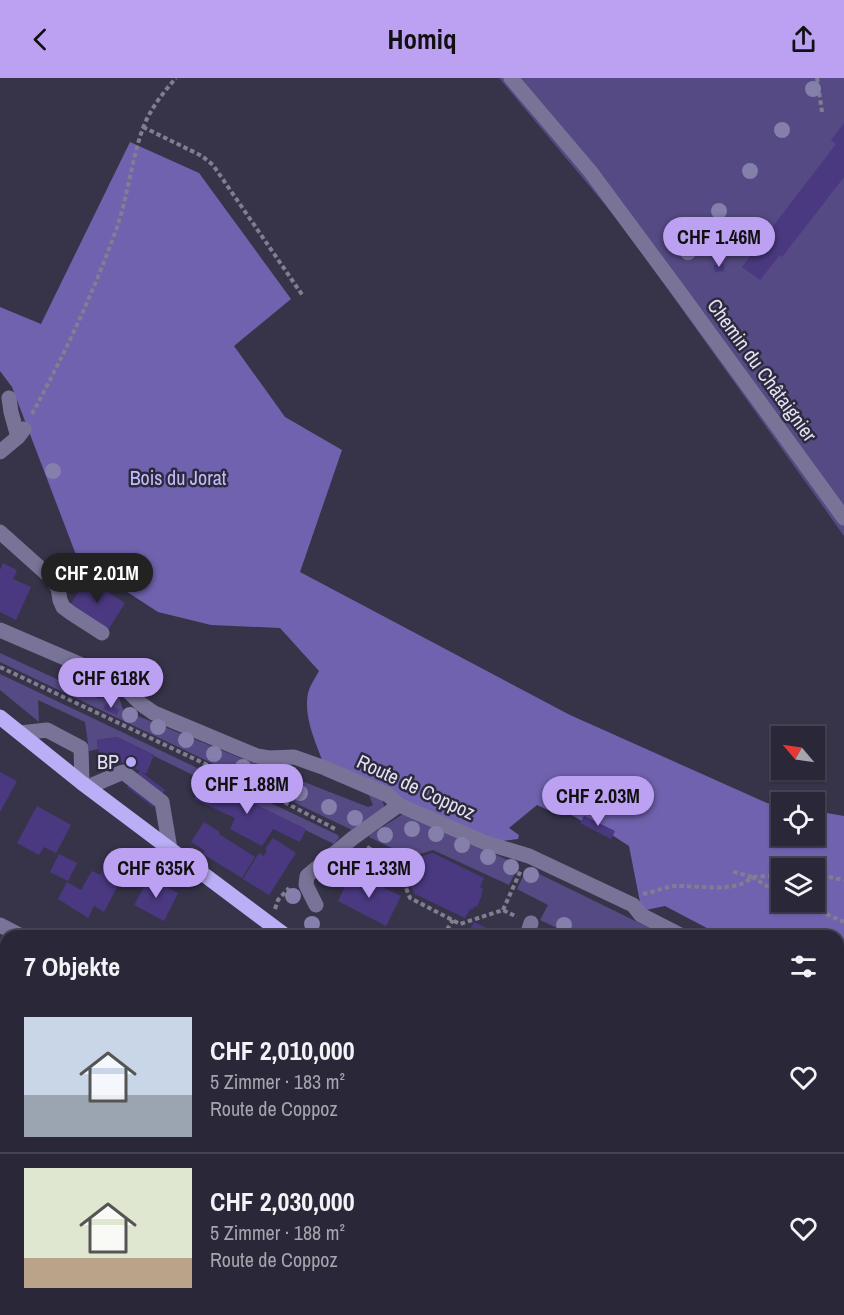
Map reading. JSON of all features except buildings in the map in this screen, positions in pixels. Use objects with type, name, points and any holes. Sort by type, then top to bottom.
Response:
[{"type":"main road","points":[[0,717],[85,785],[278,930]]},
{"type":"street","name":"Chemin du Châtaignier","points":[[512,78],[590,171],[844,518]]},
{"type":"street","points":[[0,452],[22,432],[11,412],[9,398]]},
{"type":"street","points":[[0,532],[48,575],[58,588],[63,607],[102,633]]},
{"type":"street","name":"Route de Coppoz","points":[[0,630],[107,676],[154,713],[257,756],[294,757],[325,768],[388,795],[399,805],[486,843],[529,856],[564,872],[633,905],[641,915],[670,930]]},
{"type":"street","points":[[20,733],[47,730],[81,748],[85,785],[123,772],[162,802],[170,849]]},
{"type":"street","points":[[316,905],[306,885],[307,876],[353,838],[399,805]]},
{"type":"path","points":[[22,432],[69,342],[117,228],[143,127],[159,99],[176,78]]},
{"type":"path","points":[[817,78],[822,112]]},
{"type":"path","points":[[143,127],[202,156],[213,165],[303,296]]},
{"type":"path","points":[[0,667],[271,795],[353,838],[397,865],[410,898],[460,924],[502,910],[521,870]]},
{"type":"path","points":[[731,871],[752,877],[771,887]]},
{"type":"path","points":[[643,894],[674,886],[716,888],[737,885],[752,877],[771,876]]},
{"type":"path","points":[[825,876],[844,880]]},
{"type":"path","points":[[275,910],[278,900],[292,884],[306,882]]},
{"type":"path","points":[[822,912],[844,922]]},
{"type":"path","points":[[447,930],[453,920]]},
{"type":"shaded area","points":[[499,78],[844,78],[844,536],[622,225]]},
{"type":"shaded area","points":[[0,653],[98,698],[105,697],[107,687],[117,691],[123,710],[275,772],[290,766],[293,767],[299,780],[368,807],[373,805],[368,793],[382,799],[384,806],[382,810],[352,830],[0,662]]},
{"type":"shaded area","points":[[0,674],[338,835],[339,838],[334,844],[117,737],[97,740],[98,749],[89,751],[85,722],[38,700],[39,722],[0,690]]},
{"type":"shaded area","points":[[403,814],[519,865],[509,885],[433,850],[410,857],[369,837]]},
{"type":"shaded area","points":[[527,868],[654,930],[561,930],[540,920],[548,905],[517,889]]},
{"type":"green space","name":"Bois du Jorat","points":[[130,142],[199,173],[291,299],[234,346],[285,417],[342,450],[300,572],[570,715],[771,804],[771,846],[825,846],[825,813],[844,816],[844,930],[711,930],[665,906],[646,910],[640,902],[629,846],[612,835],[614,831],[584,816],[582,821],[557,807],[548,810],[537,805],[509,828],[519,835],[518,839],[486,843],[325,768],[307,712],[308,693],[319,671],[280,628],[211,625],[158,612],[78,560],[12,387],[0,371],[0,307],[41,324]]},
{"type":"place","name":"BP","points":[[131,762]]}]
